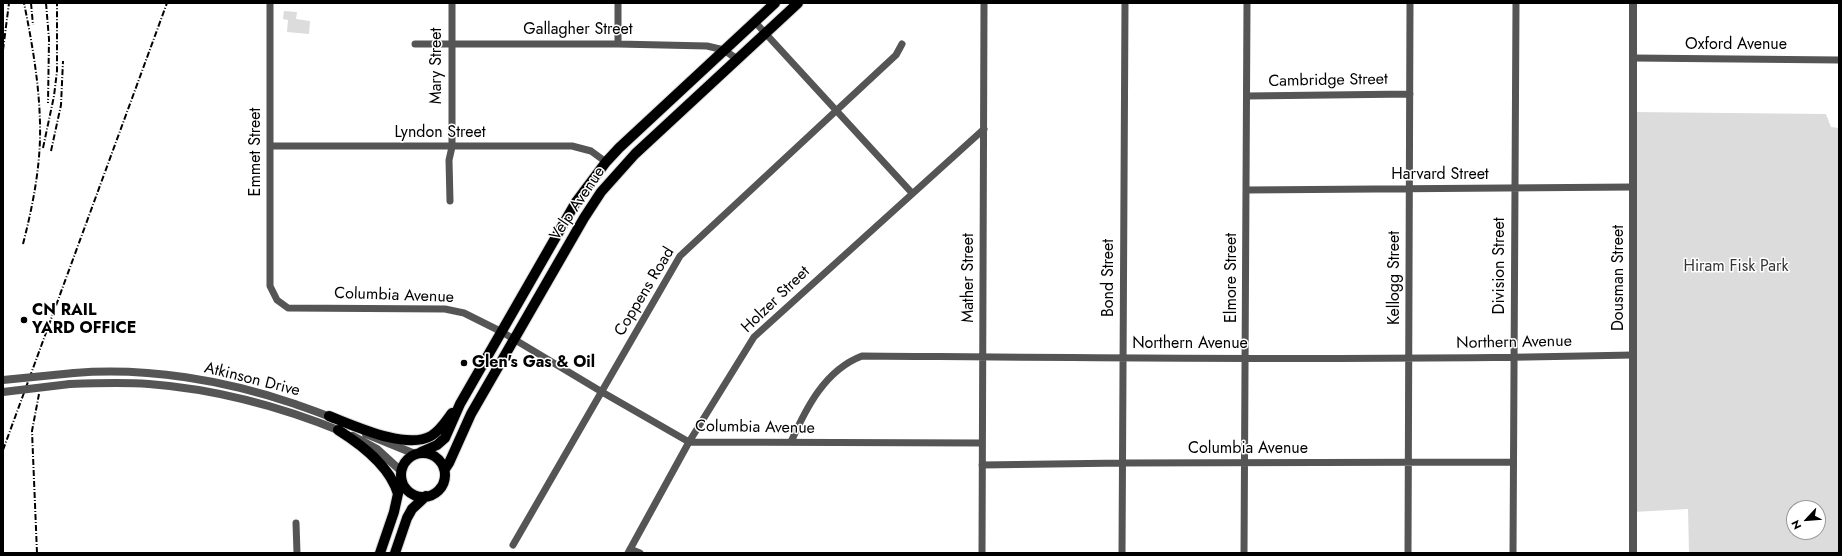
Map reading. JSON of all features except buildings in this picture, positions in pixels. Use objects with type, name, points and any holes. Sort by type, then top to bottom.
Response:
[{"type":"main road","name":"Velp Avenue","points":[[418,453],[437,445],[445,438],[460,404],[576,202],[606,162],[775,3]]},
{"type":"main road","name":"Velp Avenue","points":[[444,469],[449,463],[471,414],[584,218],[601,192],[635,154],[798,3]]},
{"type":"main road","points":[[329,416],[395,438],[416,441],[425,439],[437,432],[460,404]]},
{"type":"main road","points":[[338,430],[370,453],[391,478],[398,494]]},
{"type":"main road","points":[[380,553],[394,512],[402,482],[401,471],[406,460],[418,453],[429,453],[441,462],[444,469],[444,480],[441,487],[434,494],[419,496],[412,493],[402,482]]},
{"type":"main road","points":[[395,553],[407,518],[412,509],[426,496]]},
{"type":"street","name":"Emmet Street","points":[[270,3],[270,286],[277,300]]},
{"type":"street","name":"Mary Street","points":[[450,201],[449,160],[452,147],[452,3]]},
{"type":"street","points":[[618,3],[618,44]]},
{"type":"street","name":"Mather Street","points":[[982,553],[984,3]]},
{"type":"street","name":"Bond Street","points":[[1122,553],[1124,3]]},
{"type":"street","name":"Elmore Street","points":[[1244,553],[1247,3]]},
{"type":"street","name":"Kellogg Street","points":[[1408,553],[1410,3]]},
{"type":"street","name":"Division Street","points":[[1513,553],[1516,3]]},
{"type":"street","name":"Dousman Street","points":[[1633,3],[1633,553]]},
{"type":"street","points":[[755,22],[835,111],[912,193]]},
{"type":"street","name":"Gallagher Street","points":[[415,44],[618,44],[708,46],[724,50],[737,60]]},
{"type":"street","name":"Coppens Road","points":[[513,545],[680,256],[896,55],[902,44]]},
{"type":"street","name":"Oxford Avenue","points":[[1633,58],[1839,60]]},
{"type":"street","name":"Cambridge Street","points":[[1247,96],[1410,94]]},
{"type":"street","name":"Holzer Street","points":[[629,551],[689,442],[754,337],[984,129]]},
{"type":"street","name":"Lyndon Street","points":[[270,146],[576,147],[591,151],[606,162]]},
{"type":"street","name":"Harvard Street","points":[[1246,190],[1633,187]]},
{"type":"street","name":"Columbia Avenue","points":[[277,300],[288,308],[445,309],[464,313],[502,332],[689,442],[982,443]]},
{"type":"street","name":"Northern Avenue","points":[[791,442],[801,420],[824,383],[848,361],[862,356],[1514,358],[1633,355]]},
{"type":"street","name":"Atkinson Drive","points":[[3,380],[95,371],[146,373],[199,380],[271,396],[329,416],[381,441],[418,453]]},
{"type":"street","name":"Atkinson Drive","points":[[3,392],[70,384],[149,384],[201,391],[262,405],[338,430],[376,449],[401,471]]},
{"type":"street","name":"Columbia Avenue","points":[[982,465],[1244,462],[1513,462]]},
{"type":"street","points":[[296,523],[297,553]]},
{"type":"street","points":[[629,551],[640,553]]},
{"type":"green space","points":[[284,11],[297,12],[296,19],[310,21],[309,34],[287,32],[288,20],[283,19]]},
{"type":"green space","name":"Hiram Fisk Park","points":[[1633,112],[1826,114],[1831,127],[1839,128],[1839,553],[1689,553],[1688,509],[1633,512]]},
{"type":"railway","points":[[3,50],[9,3]]},
{"type":"railway","points":[[23,244],[34,192],[40,139],[36,71],[24,3]]},
{"type":"railway","points":[[31,3],[33,25]]},
{"type":"railway","points":[[46,3],[49,39],[48,103]]},
{"type":"railway","points":[[43,148],[54,96],[57,71],[57,3]]},
{"type":"railway","points":[[3,450],[167,3]]},
{"type":"railway","points":[[51,151],[61,105],[63,61]]},
{"type":"railway","points":[[37,553],[32,431],[39,394]]},
{"type":"place","name":"CN RAIL YARD OFFICE","points":[[24,320]]},
{"type":"place","name":"Glen's Gas & Oil","points":[[464,363]]}]
